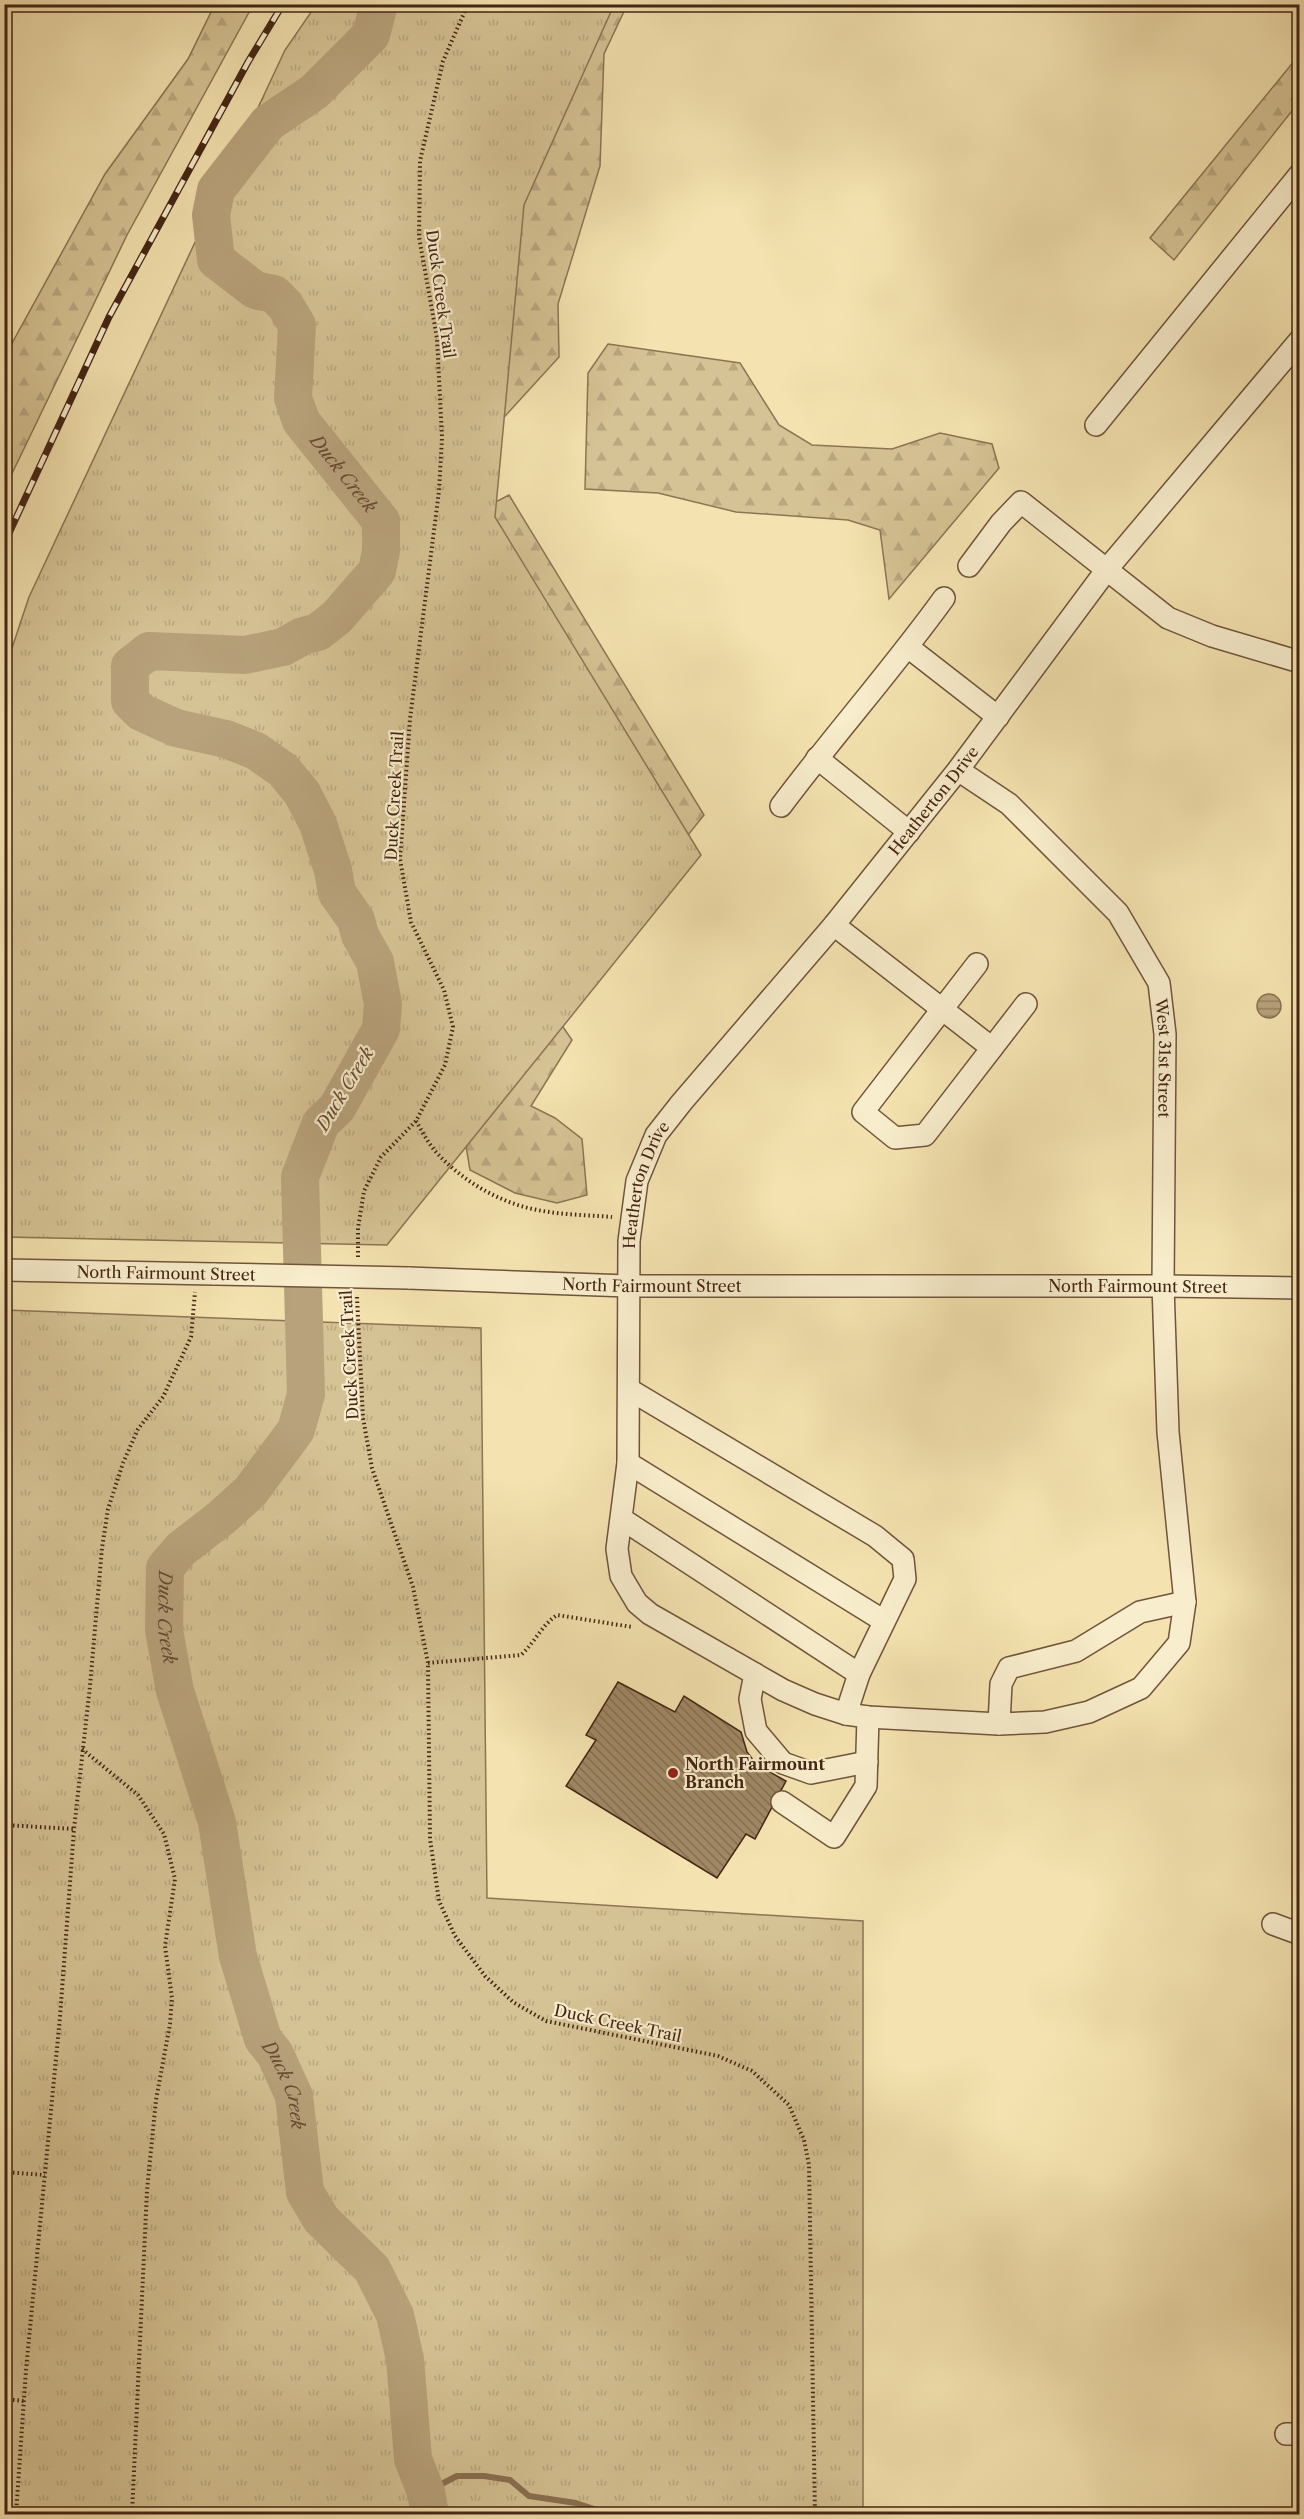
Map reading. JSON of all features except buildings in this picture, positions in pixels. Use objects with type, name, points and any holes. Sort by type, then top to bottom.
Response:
[{"type":"street","points":[[1096,425],[1299,174]]},
{"type":"street","name":"Heatherton Drive","points":[[868,1718],[815,1704],[783,1690],[650,1614],[637,1603],[621,1576],[617,1549],[628,1463],[630,1390],[628,1286],[637,1180],[656,1135],[682,1102],[834,925],[958,770],[1108,568],[1299,340]]},
{"type":"street","points":[[969,566],[1001,523],[1021,502],[1108,568],[1168,618],[1212,636],[1299,662]]},
{"type":"street","points":[[781,806],[817,758],[908,647],[944,598]]},
{"type":"street","points":[[908,647],[998,717]]},
{"type":"street","points":[[817,758],[909,832]]},
{"type":"street","name":"West 31st Street","points":[[868,1718],[999,1724],[1045,1722],[1089,1713],[1142,1688],[1179,1643],[1185,1602],[1168,1432],[1163,1286],[1165,1034],[1159,983],[1118,913],[1009,804],[958,770]]},
{"type":"street","points":[[834,925],[992,1048]]},
{"type":"street","points":[[977,964],[863,1112],[895,1138],[925,1135],[1026,1004]]},
{"type":"street","name":"North Fairmount Street","points":[[4,1270],[408,1278],[628,1286],[1299,1288]]},
{"type":"street","points":[[630,1390],[875,1536],[903,1559],[905,1579],[859,1674],[846,1714]]},
{"type":"street","points":[[628,1463],[884,1621]]},
{"type":"street","points":[[622,1519],[859,1674]]},
{"type":"street","points":[[999,1724],[1001,1684],[1009,1668],[1076,1651],[1140,1612],[1185,1602]]},
{"type":"street","points":[[755,1674],[750,1699],[756,1731],[783,1763],[811,1773],[867,1762]]},
{"type":"street","points":[[782,1802],[834,1837],[866,1786],[868,1718]]},
{"type":"street","points":[[1273,1924],[1299,1934]]},
{"type":"path","name":"Duck Creek Trail","points":[[358,1262],[358,1228],[364,1191],[381,1157],[416,1121],[445,1065],[453,1027],[444,990],[411,921],[400,859],[410,719],[439,491],[442,438],[438,338],[419,237],[420,161],[443,62],[468,4]]},
{"type":"path","points":[[416,1121],[436,1151],[458,1172],[484,1190],[517,1205],[543,1212],[632,1219]]},
{"type":"path","points":[[16,2514],[24,2401],[60,2018],[74,1829],[102,1548],[108,1509],[123,1463],[138,1428],[163,1397],[191,1337],[206,1274]]},
{"type":"path","name":"Duck Creek Trail","points":[[357,1295],[363,1418],[372,1468],[413,1587],[428,1663],[430,1839],[439,1901],[455,1936],[485,1976],[513,2002],[546,2021],[718,2056],[752,2071],[789,2105],[804,2140],[809,2165],[815,2514]]},
{"type":"path","points":[[428,1663],[521,1655],[531,1646],[547,1622],[557,1615],[632,1627],[650,1614]]},
{"type":"path","points":[[82,1749],[138,1795],[164,1834],[175,1879],[165,1946],[172,1998],[170,2024],[156,2100],[147,2190],[132,2514]]},
{"type":"path","points":[[4,1825],[74,1829]]},
{"type":"path","points":[[4,2172],[45,2175]]},
{"type":"path","points":[[4,2399],[24,2401]]},
{"type":"green space","points":[[215,4],[253,5],[127,235],[5,488],[5,356],[105,174],[188,59]]},
{"type":"green space","points":[[316,5],[614,5],[524,205],[495,517],[701,855],[387,1245],[5,1237],[5,669],[29,597],[285,50]]},
{"type":"green space","points":[[489,5],[627,5],[604,54],[600,166],[558,304],[559,357],[485,438]]},
{"type":"green space","points":[[1299,55],[1299,102],[1174,260],[1150,238]]},
{"type":"green space","points":[[608,344],[740,363],[779,425],[812,445],[892,449],[940,433],[992,444],[999,468],[889,599],[880,530],[848,520],[736,512],[658,493],[585,489],[588,373]]},
{"type":"green space","points":[[509,495],[704,815],[550,1008],[572,1040],[531,1106],[555,1118],[582,1139],[587,1195],[557,1203],[515,1193],[470,1170],[453,1068],[455,523]]},
{"type":"green space","points":[[5,1310],[481,1328],[487,1898],[863,1921],[863,2514],[5,2514]]},
{"type":"shaded area","points":[[1269,994],[1274,995],[1280,1001],[1280,1011],[1274,1017],[1269,1018],[1264,1017],[1258,1011],[1257,1006],[1258,1001],[1264,995]]},
{"type":"waterway","name":"Duck Creek","points":[[379,4],[371,35],[314,92],[268,123],[216,190],[211,215],[216,260],[255,290],[274,294],[285,305],[297,325],[293,398],[301,421],[381,521],[381,551],[377,571],[337,617],[318,632],[303,636],[283,647],[245,655],[149,651],[130,666],[130,701],[141,712],[176,728],[226,739],[256,751],[283,770],[302,793],[318,824],[333,870],[337,893],[356,920],[360,935],[375,962],[383,1004],[381,1029],[337,1108],[321,1123],[300,1177],[306,1394],[296,1430],[250,1492],[181,1549],[165,1568],[164,1630],[175,1691],[217,1822],[238,1956],[263,2039],[275,2054],[294,2096],[305,2192],[321,2219],[372,2269],[395,2315],[405,2359],[413,2459],[426,2492],[430,2514]]},
{"type":"waterway","points":[[426,2492],[457,2476],[484,2476],[510,2480],[529,2496],[576,2503],[609,2514]]},
{"type":"railway","points":[[4,544],[109,317],[248,62],[283,4]]},
{"type":"place","name":"North Fairmount Branch","points":[[673,1773]]}]
